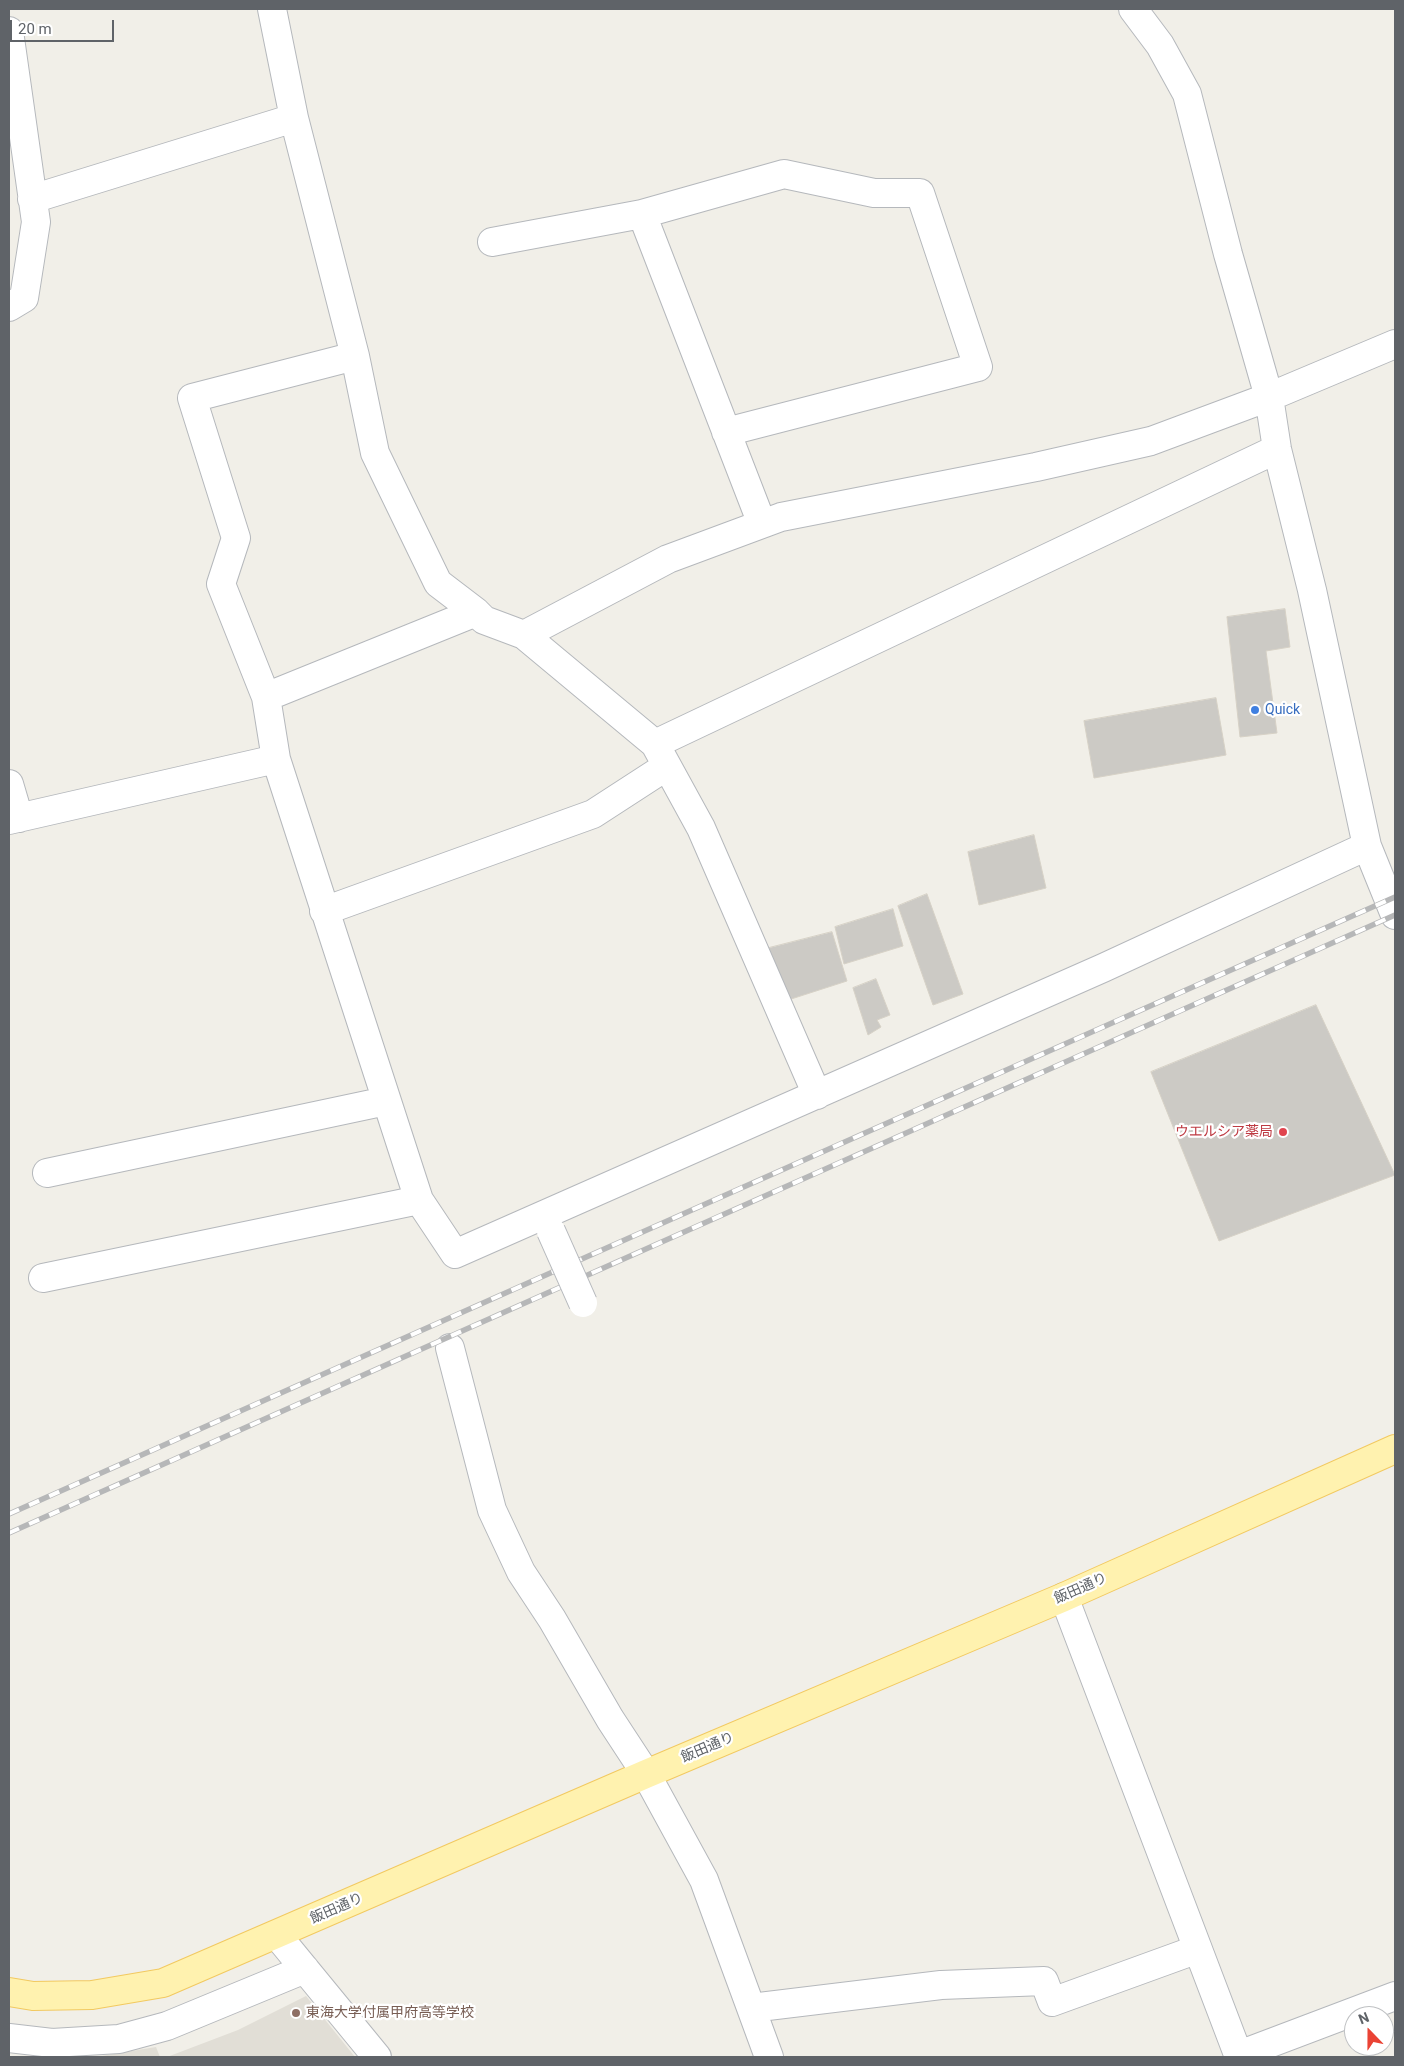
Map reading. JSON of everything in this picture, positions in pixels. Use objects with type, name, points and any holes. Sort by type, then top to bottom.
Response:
[{"type":"main road","name":"飯田通り","points":[[9,1992],[33,1996],[92,1995],[163,1983],[646,1774],[1064,1597],[1395,1449]]},
{"type":"street","points":[[272,9],[294,118],[355,356],[376,453],[438,583],[484,620],[524,635],[661,755],[702,828],[817,1095]]},
{"type":"street","points":[[1133,9],[1160,46],[1187,94],[1228,254],[1269,398],[1277,449],[1312,590],[1367,846],[1395,915]]},
{"type":"street","points":[[9,31],[36,222],[24,298],[9,307]]},
{"type":"street","points":[[32,199],[294,118]]},
{"type":"street","points":[[492,242],[642,214],[784,174],[874,193],[920,193],[978,368],[726,432]]},
{"type":"street","points":[[642,214],[762,524]]},
{"type":"street","points":[[524,635],[668,559],[780,517],[1026,469],[1151,441],[1269,398],[1395,344]]},
{"type":"street","points":[[355,356],[192,398],[236,538],[221,584],[266,697],[276,759],[419,1200],[455,1254],[1112,964],[1367,846]]},
{"type":"street","points":[[324,911],[593,814],[661,755],[1277,449]]},
{"type":"street","points":[[266,697],[476,612]]},
{"type":"street","points":[[9,784],[14,819],[276,759]]},
{"type":"street","points":[[47,1173],[386,1101]]},
{"type":"street","points":[[42,1278],[419,1200]]},
{"type":"street","points":[[551,1231],[583,1303]]},
{"type":"street","points":[[450,1348],[492,1510],[521,1572],[552,1619],[610,1719],[646,1774],[704,1880],[769,2057]]},
{"type":"street","points":[[1064,1597],[1239,2056],[1395,1996]]},
{"type":"street","points":[[277,1935],[377,2057]]},
{"type":"street","points":[[750,2008],[941,1985],[1044,1981],[1052,2002],[1198,1949]]},
{"type":"street","points":[[9,2038],[52,2043],[119,2039],[167,2026],[305,1969]]},
{"type":"shaded area","name":"東海大学付属甲府高等学校","points":[[306,1996],[355,2057],[167,2057],[238,2030]]},
{"type":"shaded area","points":[[156,2047],[160,2057],[95,2057]]},
{"type":"building","points":[[1285,609],[1290,647],[1266,651],[1277,733],[1240,737],[1227,617]]},
{"type":"building","points":[[1216,698],[1226,755],[1094,778],[1084,721]]},
{"type":"building","points":[[1034,835],[1046,888],[979,905],[968,852]]},
{"type":"building","points":[[927,894],[963,994],[933,1005],[898,906]]},
{"type":"building","points":[[893,909],[903,946],[844,964],[835,927]]},
{"type":"building","points":[[832,932],[847,981],[785,1001],[769,948]]},
{"type":"building","points":[[876,979],[890,1015],[877,1020],[881,1027],[868,1035],[853,988]]},
{"type":"building","points":[[1316,1005],[1395,1175],[1219,1241],[1151,1072]]},
{"type":"railway","points":[[9,1514],[1395,897]]},
{"type":"railway","points":[[9,1533],[1395,915]]},
{"type":"place","name":"Quick","points":[[1255,710]]},
{"type":"place","name":"ウエルシア薬局","points":[[1283,1132]]},
{"type":"place","name":"東海大学付属甲府高等学校","points":[[296,2013]]}]
